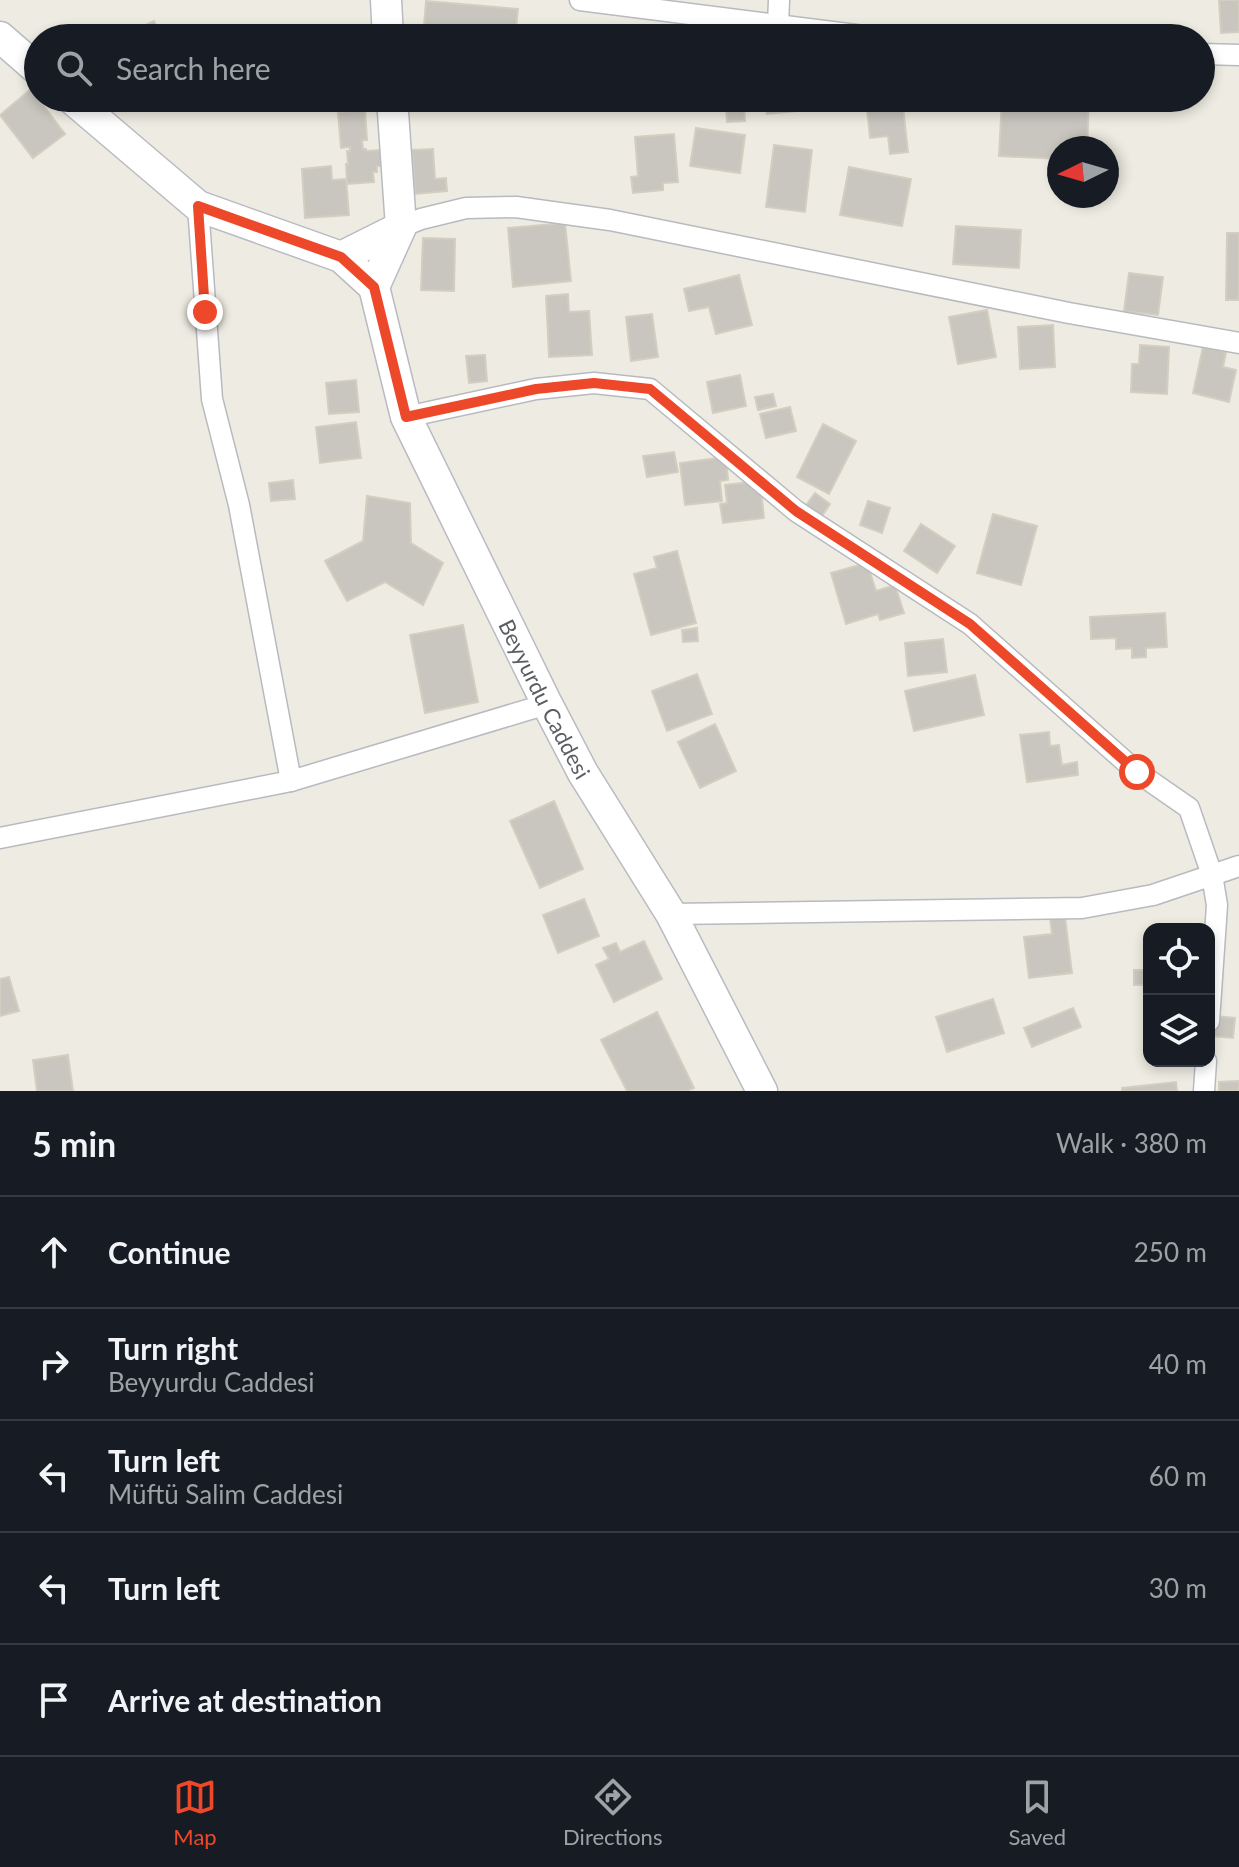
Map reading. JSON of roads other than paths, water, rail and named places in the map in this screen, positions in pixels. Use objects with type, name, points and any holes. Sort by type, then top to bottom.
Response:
[{"type":"street","points":[[386,0],[387,24]]},
{"type":"street","points":[[580,0],[770,24]]},
{"type":"street","points":[[778,24],[779,0]]},
{"type":"street","points":[[0,37],[24,58]]},
{"type":"street","points":[[1215,54],[1239,55]]},
{"type":"street","points":[[87,112],[198,206],[341,257],[374,287],[401,227],[393,112]]},
{"type":"street","points":[[198,206],[212,399],[239,505],[291,781]]},
{"type":"street","points":[[341,257],[421,219],[466,208],[516,207],[610,220],[1069,313],[1239,343]]},
{"type":"street","name":"Beyyurdu Caddesi","points":[[374,287],[406,417],[583,773],[671,914],[762,1091]]},
{"type":"street","points":[[406,417],[536,389],[594,383],[650,389],[796,511],[970,624],[1137,772],[1189,808],[1212,875],[1217,905],[1211,995]]},
{"type":"street","points":[[0,838],[291,781],[547,704]]},
{"type":"street","points":[[671,914],[1082,908],[1153,895],[1239,866]]},
{"type":"street","points":[[1204,1091],[1206,1067]]}]
